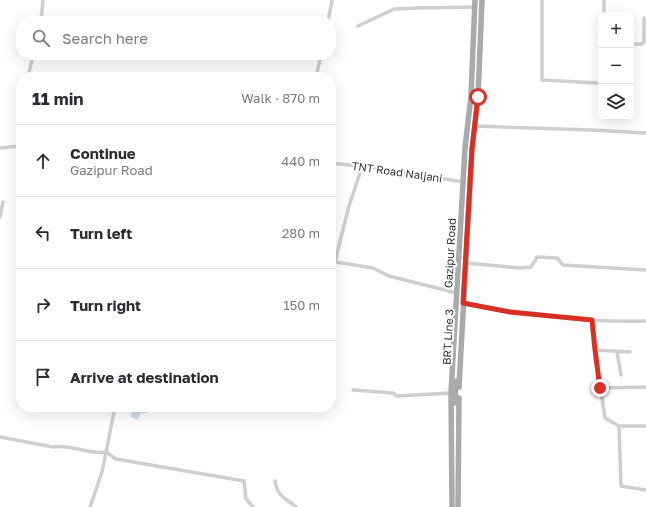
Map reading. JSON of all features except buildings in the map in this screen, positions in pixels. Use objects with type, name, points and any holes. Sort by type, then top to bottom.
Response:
[{"type":"main road","name":"Gazipur Road","points":[[454,507],[451,393],[458,293],[465,148],[471,96],[476,7],[475,0]]},
{"type":"main road","name":"BRT Line 3","points":[[454,507],[457,346],[469,149],[475,97],[479,0]]},
{"type":"main road","name":"Gazipur Road","points":[[458,507],[459,383],[472,149],[478,97],[482,0]]},
{"type":"street","points":[[41,16],[43,0]]},
{"type":"street","points":[[329,16],[332,0]]},
{"type":"street","points":[[542,0],[542,80],[598,82]]},
{"type":"street","points":[[604,0],[604,12]]},
{"type":"street","points":[[358,26],[394,9],[476,7]]},
{"type":"street","points":[[634,44],[642,44],[644,42],[644,18]]},
{"type":"street","points":[[29,72],[32,60]]},
{"type":"street","points":[[317,72],[320,60]]},
{"type":"street","points":[[475,126],[646,133]]},
{"type":"street","points":[[0,148],[16,146]]},
{"type":"street","name":"TNT Road Naljani","points":[[336,164],[385,169],[463,182]]},
{"type":"street","points":[[362,167],[349,206],[336,262],[373,268],[389,276],[458,293]]},
{"type":"street","points":[[0,217],[3,202]]},
{"type":"street","points":[[466,263],[520,268],[531,266],[537,257],[557,258],[563,265],[646,270]]},
{"type":"street","points":[[463,303],[510,312],[619,322],[646,321]]},
{"type":"street","points":[[592,320],[605,418],[619,426],[646,426]]},
{"type":"street","points":[[595,350],[630,352]]},
{"type":"street","points":[[617,352],[621,375]]},
{"type":"street","points":[[600,388],[646,387]]},
{"type":"street","points":[[353,390],[393,393],[397,396],[451,393]]},
{"type":"street","points":[[90,507],[102,472],[114,412]]},
{"type":"street","points":[[619,426],[622,486],[646,490]]},
{"type":"street","points":[[0,437],[53,447],[60,446],[97,453],[106,452],[116,459],[244,481],[246,499],[253,507]]},
{"type":"street","points":[[275,481],[282,497],[296,507]]},
{"type":"water","points":[[132,412],[148,412],[141,413],[138,420],[131,417]]},
{"type":"route","points":[[478,97],[472,149],[468,242],[463,303],[510,312],[592,320],[600,388]]}]
